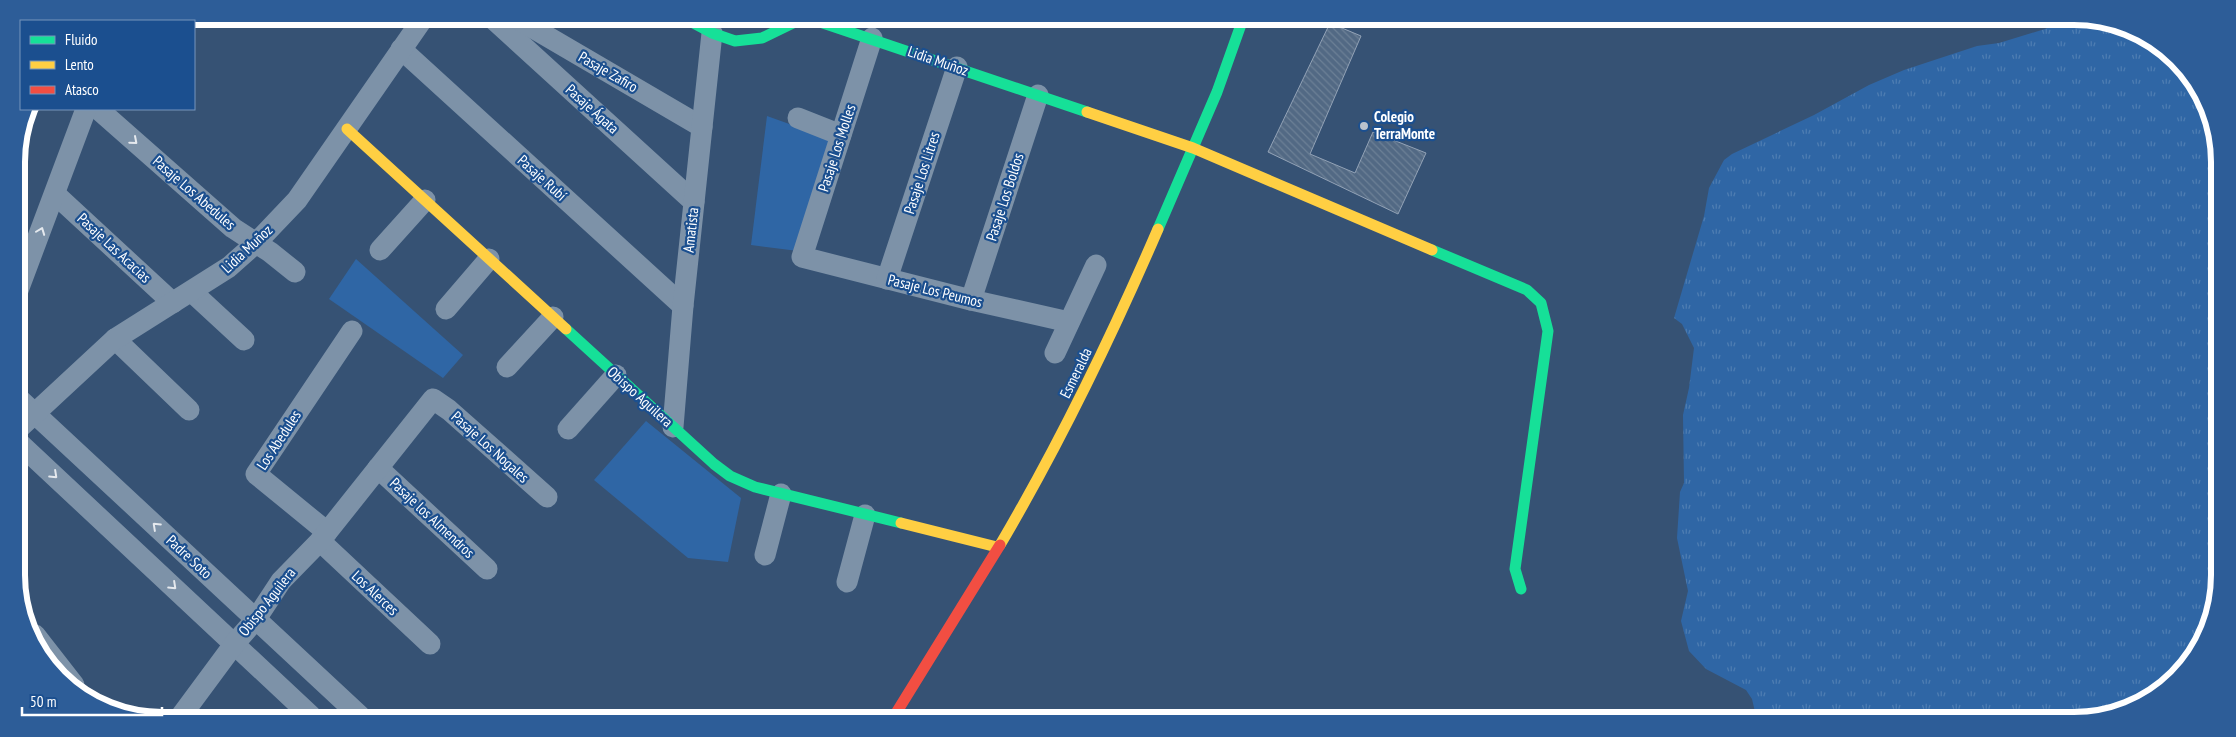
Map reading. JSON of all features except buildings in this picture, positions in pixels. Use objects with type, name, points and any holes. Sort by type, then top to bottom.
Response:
[{"type":"street","name":"Lidia Muñoz","points":[[25,423],[115,339],[229,267],[256,243],[297,200],[418,25]]},
{"type":"street","name":"Pasaje Ágata","points":[[500,25],[694,202]]},
{"type":"street","name":"Pasaje Zafiro","points":[[528,25],[702,127]]},
{"type":"street","name":"Lidia Muñoz","points":[[697,25],[712,33],[735,41],[762,38],[789,25]]},
{"type":"street","name":"Lidia Muñoz","points":[[830,25],[1193,148],[1526,290],[1540,303],[1548,331],[1515,569],[1521,589]]},
{"type":"street","name":"Esmeralda","points":[[897,712],[1028,497],[1083,395],[1108,343],[1226,71],[1241,25]]},
{"type":"street","name":"Amatista","points":[[673,427],[683,306],[712,33]]},
{"type":"street","name":"Pasaje Los Molles","points":[[802,257],[872,38]]},
{"type":"street","name":"Pasaje Rubí","points":[[401,49],[683,306]]},
{"type":"street","name":"Pasaje Los Litres","points":[[887,279],[957,67]]},
{"type":"street","name":"Pasaje Los Boldos","points":[[971,300],[1038,95]]},
{"type":"street","points":[[25,272],[86,110]]},
{"type":"street","name":"Pasaje Los Abedules","points":[[99,110],[233,228],[295,272]]},
{"type":"street","points":[[798,118],[841,135]]},
{"type":"street","name":"Obispo Aguilera","points":[[347,129],[673,427],[730,476],[755,487],[781,494],[998,547]]},
{"type":"street","name":"Pasaje Las Acacias","points":[[55,194],[173,303]]},
{"type":"street","points":[[380,250],[425,200]]},
{"type":"street","name":"Pasaje Los Peumos","points":[[802,257],[971,300],[1069,322]]},
{"type":"street","points":[[446,309],[489,259]]},
{"type":"street","points":[[1055,354],[1096,265]]},
{"type":"street","points":[[192,292],[244,340]]},
{"type":"street","points":[[508,367],[553,317]]},
{"type":"street","name":"Los Abedules","points":[[323,537],[256,474],[352,331]]},
{"type":"street","points":[[115,339],[189,410]]},
{"type":"street","points":[[568,429],[616,375]]},
{"type":"street","name":"Obispo Aguilera","points":[[185,712],[234,643],[256,619],[280,581],[323,537],[433,399]]},
{"type":"street","name":"Pasaje Los Nogales","points":[[433,399],[449,410],[547,497]]},
{"type":"street","name":"Padre Soto","points":[[25,404],[356,712]]},
{"type":"street","points":[[25,449],[307,712]]},
{"type":"street","name":"Pasaje los Almendros","points":[[378,468],[487,569]]},
{"type":"street","points":[[765,555],[781,494]]},
{"type":"street","points":[[847,582],[865,515]]},
{"type":"street","name":"Los Alerces","points":[[323,537],[430,644]]},
{"type":"street","points":[[47,650],[60,666]]},
{"type":"green space","points":[[2054,25],[2092,26],[2126,35],[2142,43],[2157,53],[2177,72],[2188,86],[2204,118],[2211,153],[2211,575],[2210,593],[2201,627],[2188,651],[2177,665],[2157,684],[2134,698],[2118,705],[2100,709],[2083,712],[1755,712],[1752,699],[1746,690],[1706,669],[1689,651],[1681,621],[1688,591],[1677,538],[1680,492],[1684,483],[1683,415],[1689,388],[1694,348],[1682,324],[1674,318],[1704,216],[1709,188],[1724,160],[1732,154],[1814,115],[1869,85],[1904,70],[1977,46],[1999,43]]},
{"type":"green space","points":[[767,116],[834,140],[798,251],[751,245]]},
{"type":"green space","points":[[356,259],[463,355],[443,378],[329,299]]},
{"type":"green space","points":[[646,421],[741,498],[728,562],[688,558],[594,480]]},
{"type":"traffic: fast","points":[[697,25],[712,33],[735,41],[762,38],[789,25]]},
{"type":"traffic: fast","points":[[829,25],[1087,112]]},
{"type":"traffic: fast","points":[[1158,229],[1217,92],[1241,25]]},
{"type":"traffic: fast","points":[[1432,250],[1527,290],[1541,303],[1548,331],[1515,569],[1521,589]]},
{"type":"traffic: fast","points":[[566,329],[714,464],[730,476],[755,487],[901,523]]},
{"type":"traffic: slow","points":[[1087,112],[1193,148],[1432,250]]},
{"type":"traffic: slow","points":[[347,129],[566,329]]},
{"type":"traffic: slow","points":[[1000,545],[1084,390],[1158,229]]},
{"type":"traffic: slow","points":[[901,523],[997,547]]},
{"type":"traffic: jam","points":[[897,712],[1000,545]]},
{"type":"place","name":"Colegio TerraMonte","points":[[1364,126]]}]
